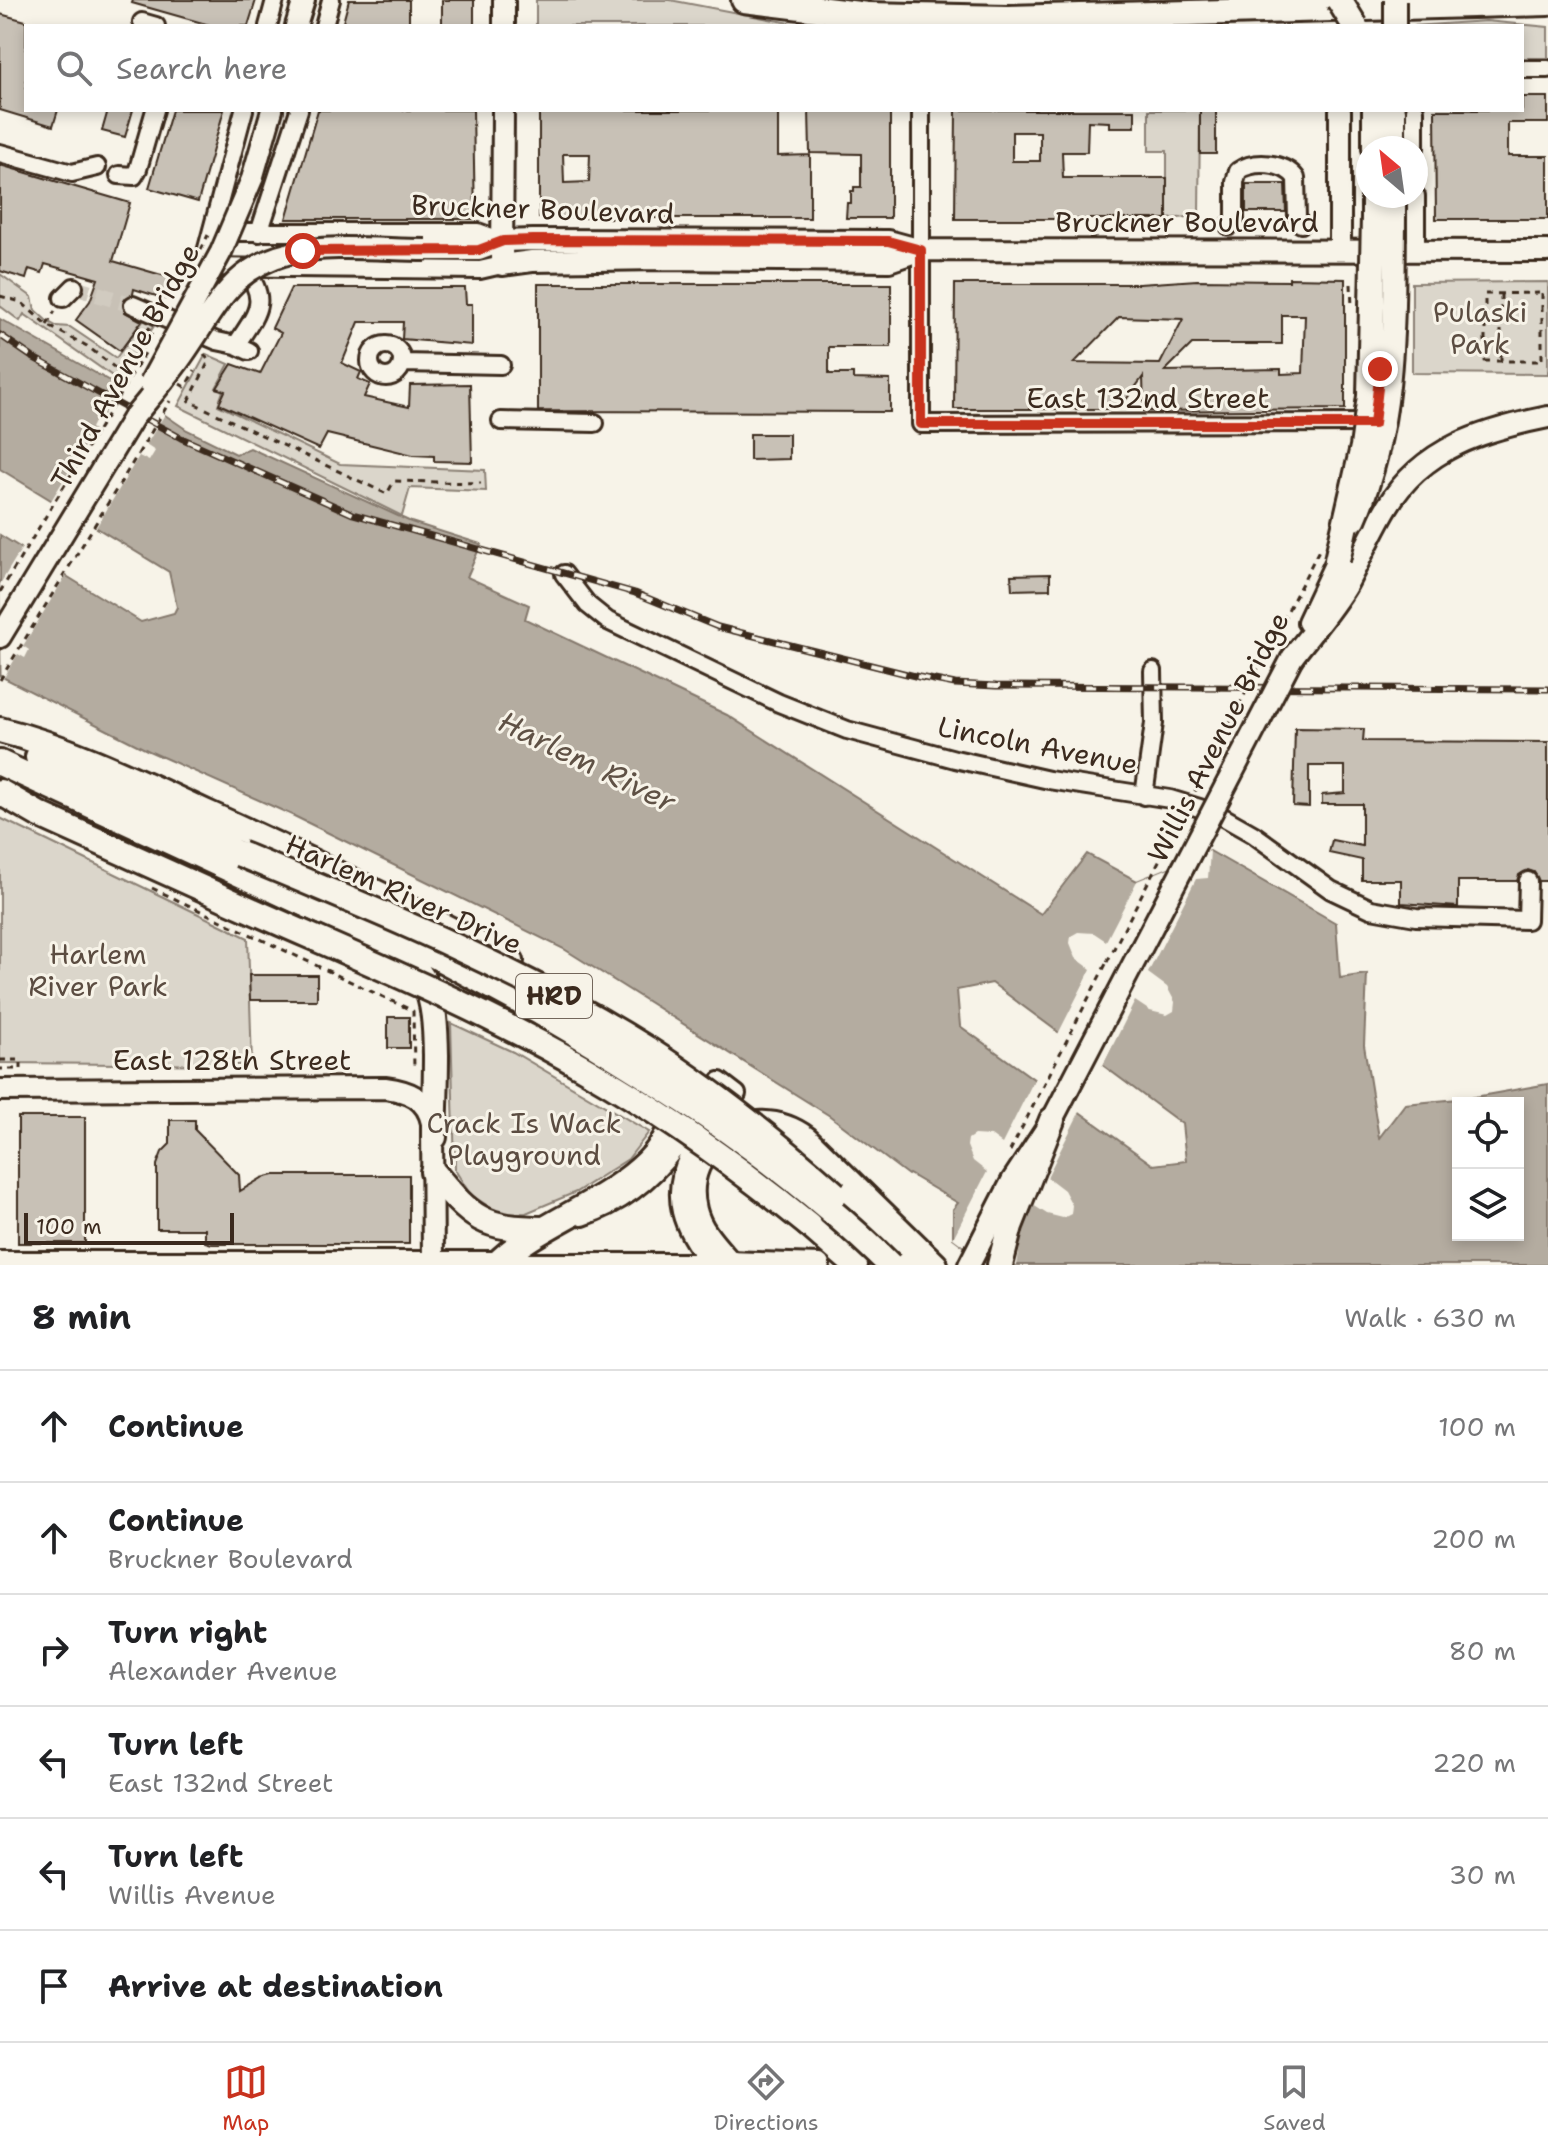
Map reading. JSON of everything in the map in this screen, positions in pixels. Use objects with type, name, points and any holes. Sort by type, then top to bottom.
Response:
[{"type":"highway","points":[[744,0],[867,15],[1008,18],[1548,3]]},
{"type":"highway","points":[[1339,0],[1354,24]]},
{"type":"highway","points":[[1438,6],[1548,19]]},
{"type":"highway","points":[[1008,18],[1038,24]]},
{"type":"highway","points":[[1371,136],[1375,112]]},
{"type":"highway","points":[[1330,552],[1363,447],[1370,396],[1376,208]]},
{"type":"highway","points":[[0,730],[31,738],[246,830],[479,945],[596,1007],[640,1036],[655,1052],[670,1083],[675,1107],[668,1132],[650,1159],[630,1177],[512,1250],[497,1264]]},
{"type":"highway","name":"Harlem River Drive","points":[[0,739],[240,854],[482,960],[624,1035],[744,1117],[835,1194],[908,1265]]},
{"type":"highway","points":[[0,763],[360,929],[400,952],[422,977],[435,1014],[434,1137]]},
{"type":"highway","name":"HRD","points":[[0,792],[38,814],[434,992],[585,1068],[724,1157],[855,1265]]},
{"type":"highway","points":[[0,799],[38,814]]},
{"type":"highway","points":[[240,854],[506,993],[641,1073],[797,1182],[890,1265]]},
{"type":"highway","points":[[1000,1265],[1010,1226],[1052,1120]]},
{"type":"highway","points":[[718,1262],[698,1221],[692,1199],[693,1181],[704,1156],[715,1142],[739,1128],[758,1122],[783,1126],[806,1139],[935,1265]]},
{"type":"highway","points":[[433,1172],[463,1207],[485,1222],[511,1229],[547,1229]]},
{"type":"main road","points":[[297,24],[304,0]]},
{"type":"main road","points":[[504,0],[504,24]]},
{"type":"main road","points":[[1395,0],[1395,24]]},
{"type":"main road","name":"Third Avenue Bridge","points":[[0,637],[133,418],[167,347],[221,252],[252,179],[271,112]]},
{"type":"main road","points":[[502,265],[503,112]]},
{"type":"main road","points":[[1340,112],[1340,250]]},
{"type":"main road","points":[[1395,112],[1395,136]]},
{"type":"main road","points":[[133,418],[183,355],[221,297],[250,270],[278,257],[303,251],[479,250],[503,241]]},
{"type":"main road","name":"Bruckner Boulevard","points":[[503,241],[888,241],[921,250],[1548,251]]},
{"type":"main road","name":"Bruckner Boulevard","points":[[502,265],[532,261],[661,259],[889,261],[921,250]]},
{"type":"main road","points":[[1292,658],[1345,586],[1377,524],[1403,485],[1417,471],[1448,449],[1502,426],[1548,417]]},
{"type":"main road","name":"Willis Avenue Bridge","points":[[969,1265],[1012,1181],[1052,1120],[1292,658],[1330,552]]},
{"type":"main road","name":"East 128th Street","points":[[0,1090],[394,1089],[410,1093],[422,1101],[430,1113],[434,1137]]},
{"type":"main road","points":[[433,1264],[434,1137]]},
{"type":"main road","points":[[0,1262],[497,1264]]},
{"type":"main road","points":[[718,1262],[814,1264]]},
{"type":"street","points":[[269,24],[275,0]]},
{"type":"street","points":[[325,24],[331,0]]},
{"type":"street","points":[[922,0],[922,24]]},
{"type":"street","points":[[1524,69],[1548,69]]},
{"type":"street","points":[[119,175],[134,176],[138,169],[154,112]]},
{"type":"street","points":[[202,259],[243,112]]},
{"type":"street","points":[[259,233],[298,112]]},
{"type":"street","points":[[921,112],[921,250]]},
{"type":"street","points":[[1415,112],[1415,136]]},
{"type":"street","points":[[0,153],[72,173],[97,167]]},
{"type":"street","points":[[1229,226],[1235,221],[1238,171],[1247,165],[1270,165],[1293,173],[1296,178],[1297,218],[1301,224]]},
{"type":"street","points":[[1416,208],[1416,250]]},
{"type":"street","name":"Bruckner Boulevard","points":[[209,234],[478,232],[503,241]]},
{"type":"street","name":"East 132nd Street","points":[[921,250],[921,424],[1374,424],[1380,369],[1381,250]]},
{"type":"street","name":"Bruckner Boulevard","points":[[202,259],[244,268],[480,270],[502,265]]},
{"type":"street","points":[[133,305],[217,341],[242,348],[259,306],[258,286],[244,268]]},
{"type":"street","points":[[402,363],[501,365]]},
{"type":"street","points":[[501,421],[595,423]]},
{"type":"street","name":"Lincoln Avenue","points":[[564,574],[588,605],[608,621],[827,723],[971,763],[1072,785],[1184,802],[1227,818],[1331,890],[1382,912],[1426,917],[1527,920],[1528,881]]},
{"type":"street","points":[[1144,796],[1154,723],[1153,671]]},
{"type":"street","points":[[720,1081],[737,1094]]},
{"type":"street","points":[[547,1229],[596,1213],[623,1199],[682,1152],[680,1215],[692,1240],[718,1262]]},
{"type":"street","points":[[497,1264],[718,1262]]},
{"type":"path","points":[[202,259],[209,234]]},
{"type":"path","points":[[1542,293],[1542,361],[1485,361],[1485,294],[1501,294],[1542,293],[1548,293]]},
{"type":"path","points":[[1501,294],[1501,361]]},
{"type":"path","points":[[0,296],[21,302],[119,371],[154,324],[132,363],[137,366]]},
{"type":"path","points":[[1542,327],[1548,328]]},
{"type":"path","points":[[0,592],[159,331]]},
{"type":"path","points":[[204,354],[209,361],[189,401],[387,494],[394,481],[481,483]]},
{"type":"path","points":[[177,390],[180,384],[185,387],[186,384]]},
{"type":"path","points":[[0,680],[171,399]]},
{"type":"path","points":[[1009,1153],[1330,552]]},
{"type":"path","points":[[141,882],[413,1011],[414,1069]]},
{"type":"path","points":[[0,1060],[21,1060],[21,1069],[0,1069]]},
{"type":"green space","points":[[536,0],[670,0],[796,24],[536,24]]},
{"type":"green space","points":[[1486,21],[1517,24],[1442,24]]},
{"type":"green space","points":[[1524,25],[1548,27],[1548,58],[1524,58]]},
{"type":"green space","points":[[1149,112],[1200,112],[1199,216],[1167,219],[1167,151],[1149,151]]},
{"type":"green space","points":[[0,274],[32,297],[35,310],[47,321],[56,326],[70,327],[116,358],[144,320],[154,326],[118,380],[24,314],[20,321],[0,306]]},
{"type":"green space","name":"Pulaski Park","points":[[1548,282],[1548,374],[1412,373],[1412,283]]},
{"type":"green space","points":[[206,354],[229,364],[216,388],[223,391],[218,405],[340,464],[485,470],[486,491],[410,488],[402,516],[178,406]]},
{"type":"green space","name":"Harlem River Park","points":[[0,818],[248,938],[252,1065],[0,1063]]},
{"type":"green space","name":"Crack Is Wack Playground","points":[[451,1023],[513,1052],[649,1132],[628,1159],[576,1192],[526,1213],[508,1214],[494,1210],[470,1194],[455,1170]]},
{"type":"water","name":"Harlem River","points":[[0,319],[143,400],[187,430],[236,454],[250,448],[411,522],[481,544],[467,577],[529,605],[525,619],[727,715],[1041,914],[1087,854],[1137,881],[1210,851],[1336,923],[1340,978],[1367,974],[1364,1045],[1379,1138],[1405,1104],[1452,1100],[1452,1241],[1524,1241],[1524,1097],[1475,1097],[1548,1084],[1548,1265],[989,1265],[953,1238],[953,1209],[958,1203],[908,1175],[830,1116],[564,949],[292,815],[149,751],[0,676],[0,535],[141,622],[174,613],[177,607],[169,572],[0,469]],"holes":[[[992,983],[1182,1124],[1186,1161],[1153,1165],[960,1026],[957,990]]]},
{"type":"pier","points":[[122,384],[167,411],[146,445],[155,451],[149,461],[139,456],[94,531],[49,504],[94,430],[91,428],[96,418],[100,420]]},
{"type":"pier","points":[[21,543],[68,572],[23,646],[29,650],[25,658],[18,654],[2,681],[0,584],[23,546]]},
{"type":"pier","points":[[1210,851],[1208,878],[1196,879],[1148,973],[1167,987],[1175,1002],[1174,1011],[1167,1015],[1150,1011],[1135,1001],[1101,1069],[1057,1036],[1091,969],[1076,958],[1070,943],[1071,936],[1078,932],[1094,933],[1106,941],[1137,881]]},
{"type":"pier","points":[[1036,1076],[1081,1109],[1047,1177],[1064,1190],[1072,1205],[1071,1214],[1063,1218],[1047,1214],[1033,1205],[1024,1223],[1017,1265],[989,1265],[953,1238],[987,1172],[973,1161],[967,1146],[968,1139],[974,1135],[991,1136],[1002,1144]]},
{"type":"building","points":[[133,0],[256,0],[249,24],[206,24],[132,3]]},
{"type":"building","points":[[349,0],[409,0],[409,24],[343,24]]},
{"type":"building","points":[[442,0],[474,0],[474,24],[442,24]]},
{"type":"building","points":[[0,14],[26,21],[24,112],[57,112],[53,126],[0,110]]},
{"type":"building","points":[[1524,97],[1548,97],[1548,123],[1508,123],[1508,156],[1548,156],[1548,219],[1436,219],[1435,112],[1524,112]]},
{"type":"building","points":[[107,112],[132,112],[125,137],[102,131]]},
{"type":"building","points":[[171,112],[223,112],[198,202],[149,188]]},
{"type":"building","points":[[317,112],[473,112],[475,219],[286,219]]},
{"type":"building","points":[[539,112],[778,112],[778,156],[810,155],[810,218],[539,218]],"holes":[[[563,154],[590,154],[589,182],[564,183]]]},
{"type":"building","points":[[809,112],[890,112],[890,218],[846,218],[851,191],[854,187],[861,187],[861,154],[810,153]]},
{"type":"building","points":[[956,112],[1135,112],[1135,127],[1109,127],[1109,122],[1088,121],[1087,152],[1062,152],[1063,178],[1167,178],[1167,219],[955,219]],"holes":[[[1012,132],[1040,132],[1040,161],[1012,161]]]},
{"type":"building","points":[[1200,112],[1216,112],[1216,154],[1200,154]]},
{"type":"building","points":[[0,165],[130,203],[113,261],[172,278],[166,299],[134,289],[133,294],[123,300],[125,312],[142,321],[120,351],[76,320],[90,301],[98,279],[45,264],[42,273],[29,269],[26,279],[0,271]]},
{"type":"building","points":[[1246,184],[1285,184],[1286,212],[1246,212]]},
{"type":"building","points":[[1289,278],[1345,279],[1345,409],[1144,411],[1143,377],[1119,409],[954,409],[955,284],[1289,281]],"holes":[[[1282,315],[1305,315],[1303,373],[1281,374],[1281,369],[1165,371],[1192,344],[1282,344]],[[1119,317],[1183,319],[1160,364],[1074,363]]]},
{"type":"building","points":[[538,284],[891,284],[891,347],[829,347],[829,374],[853,374],[853,379],[890,380],[890,412],[538,411]]},
{"type":"building","points":[[291,288],[465,288],[466,304],[472,304],[472,345],[402,339],[403,322],[359,322],[342,363],[361,372],[358,379],[370,384],[364,397],[409,407],[410,385],[470,384],[472,462],[434,461],[434,456],[413,455],[327,434],[319,449],[219,404],[225,391],[217,388],[232,364],[260,374],[281,333],[272,328]]},
{"type":"building","points":[[750,434],[789,434],[789,459],[750,460]]},
{"type":"building","points":[[1050,574],[1050,589],[1012,590],[1011,575]]},
{"type":"building","points":[[1295,728],[1364,729],[1363,741],[1548,742],[1548,881],[1539,881],[1534,872],[1528,870],[1519,875],[1517,881],[1458,881],[1458,907],[1401,903],[1401,880],[1362,880],[1362,860],[1329,853],[1332,840],[1362,846],[1362,804],[1322,804],[1322,795],[1345,793],[1345,766],[1309,766],[1309,807],[1293,806]]},
{"type":"building","points":[[249,975],[317,975],[317,1000],[250,1000]]},
{"type":"building","points":[[388,1017],[409,1017],[409,1048],[388,1048]]},
{"type":"building","points":[[18,1117],[85,1117],[85,1243],[18,1243]]},
{"type":"building","points":[[170,1120],[195,1120],[195,1130],[239,1175],[240,1191],[274,1175],[409,1175],[409,1244],[212,1244],[205,1242],[205,1229],[157,1229],[157,1165],[162,1152],[170,1144]]},
{"type":"tunnel","points":[[74,287],[133,305]]},
{"type":"railway","points":[[0,335],[32,357],[181,438],[353,514],[635,593],[718,627],[919,677],[955,684],[996,686],[1548,689]]},
{"type":"route","points":[[303,251],[479,250],[503,241],[533,240],[888,241],[921,250],[921,424],[1374,424],[1380,369]]}]
